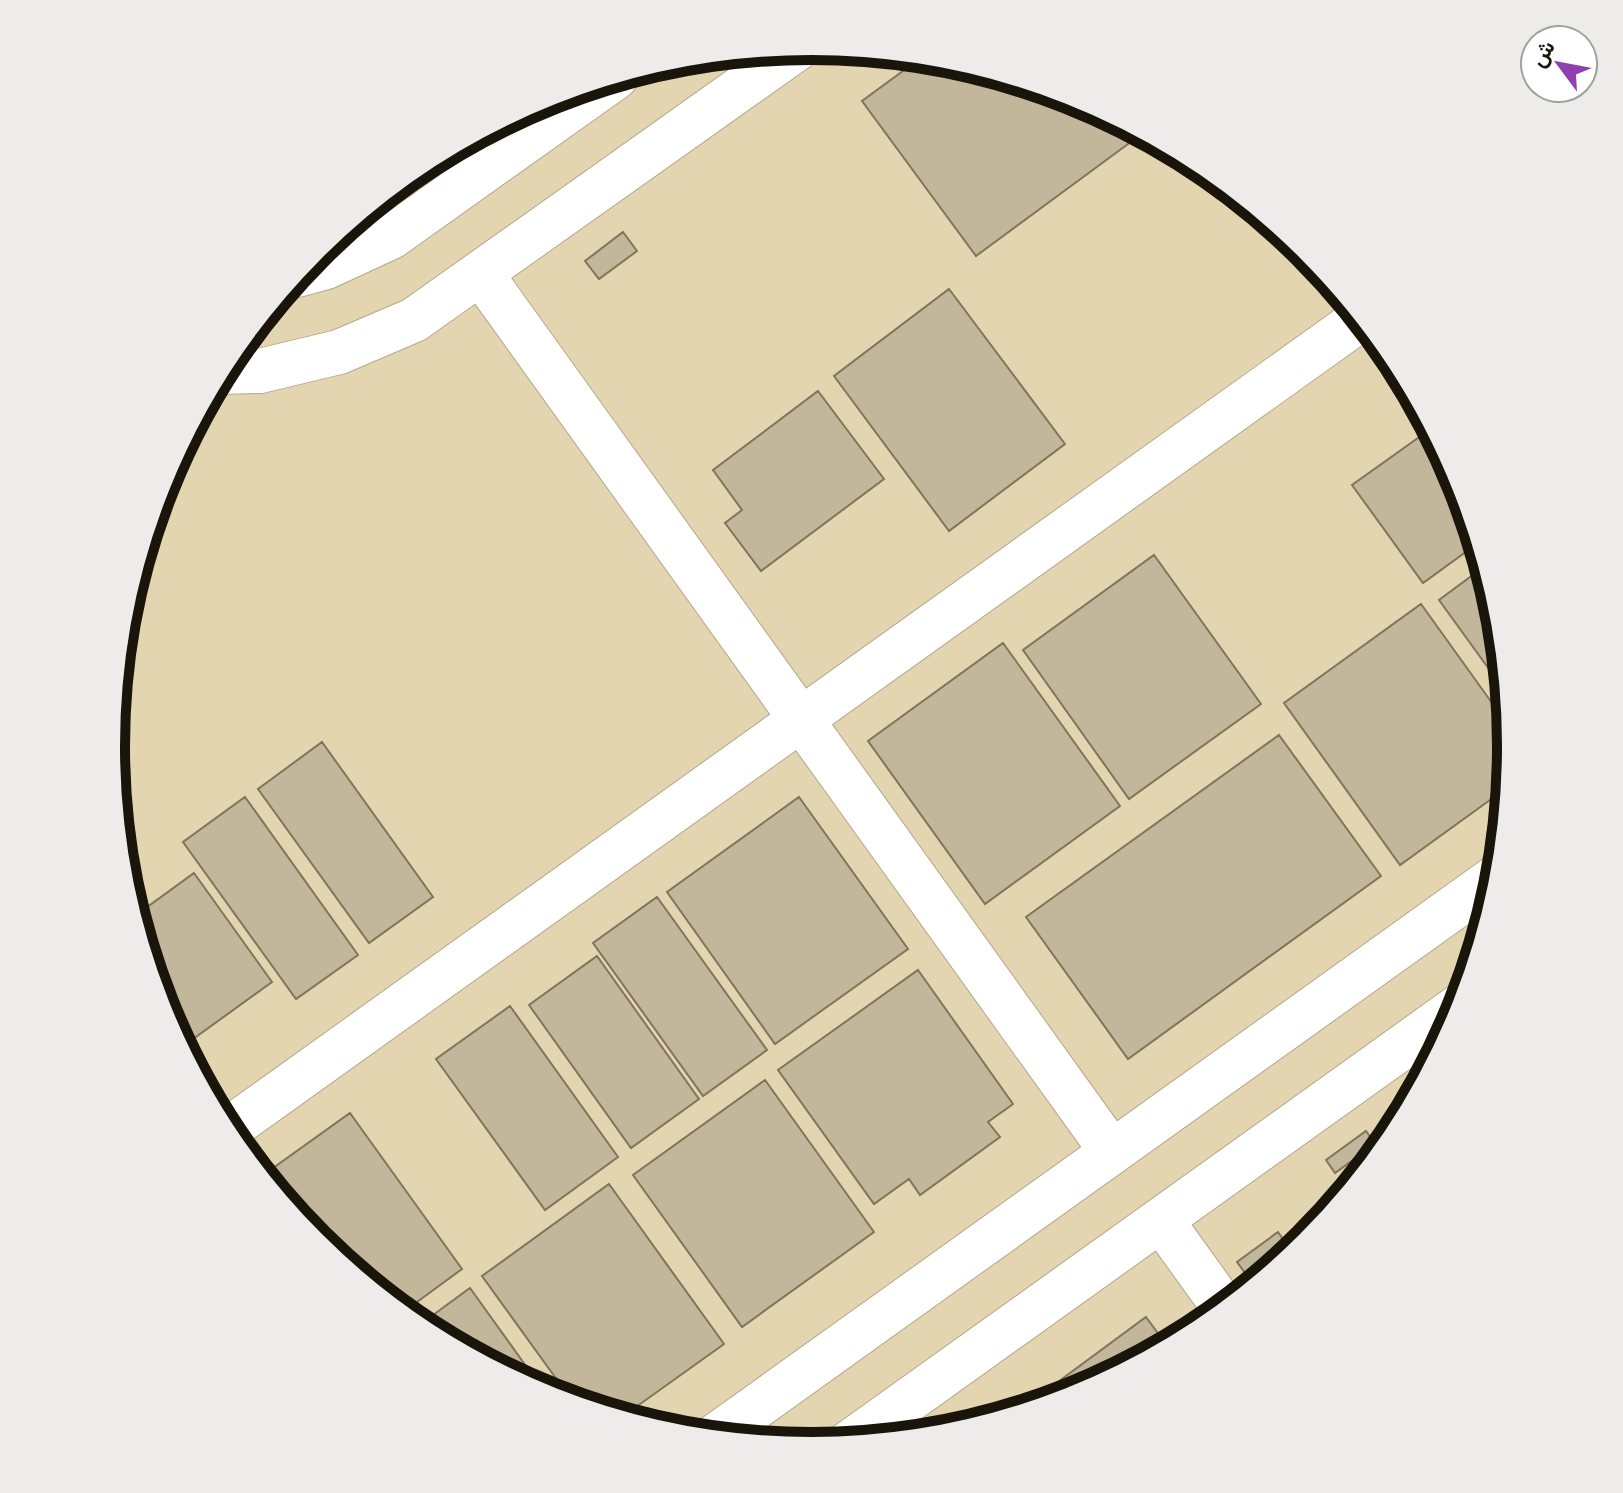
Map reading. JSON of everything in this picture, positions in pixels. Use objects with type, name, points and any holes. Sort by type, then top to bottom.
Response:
[{"type":"street","points":[[237,372],[260,371],[339,352],[414,320],[780,61]]},
{"type":"street","points":[[318,269],[391,237],[587,97]]},
{"type":"street","points":[[481,274],[1112,1152]]},
{"type":"street","points":[[238,1123],[1353,325]]},
{"type":"street","points":[[727,1428],[1484,886]]},
{"type":"street","points":[[866,1431],[1441,1019]]},
{"type":"street","points":[[1161,1220],[1218,1299]]},
{"type":"shaded area","points":[[767,61],[856,61],[901,66],[989,83],[1032,96],[1074,112],[1155,152],[1193,176],[1264,230],[1328,294],[1356,329],[1406,403],[1427,443],[1462,526],[1475,569],[1485,613],[1497,702],[1497,791],[1492,836],[1475,924],[1462,967],[1446,1009],[1406,1090],[1382,1128],[1328,1199],[1264,1263],[1229,1291],[1155,1341],[1115,1362],[1032,1397],[989,1410],[945,1420],[856,1432],[767,1432],[722,1427],[634,1410],[591,1397],[549,1381],[468,1341],[430,1317],[359,1263],[295,1199],[267,1164],[217,1090],[196,1050],[161,967],[148,924],[138,880],[126,791],[126,702],[131,657],[148,569],[161,526],[177,484],[217,403],[241,365],[295,294],[359,230],[394,202],[468,152],[508,131],[591,96],[634,83],[678,73]]},
{"type":"building","points":[[908,67],[989,83],[1032,96],[1133,140],[976,256],[862,101]]},
{"type":"building","points":[[623,232],[637,251],[599,279],[585,261]]},
{"type":"building","points":[[949,289],[1065,444],[949,531],[834,376]]},
{"type":"building","points":[[818,391],[884,479],[761,571],[725,523],[742,510],[713,470]]},
{"type":"building","points":[[1423,435],[1446,484],[1469,549],[1423,583],[1352,485]]},
{"type":"building","points":[[1154,555],[1261,704],[1129,799],[1023,650]]},
{"type":"building","points":[[1476,573],[1494,676],[1439,600]]},
{"type":"building","points":[[1421,604],[1497,710],[1497,795],[1400,865],[1284,703]]},
{"type":"building","points":[[1003,643],[1120,806],[985,904],[868,741]]},
{"type":"building","points":[[1279,735],[1381,876],[1128,1059],[1026,917]]},
{"type":"building","points":[[322,742],[433,897],[369,943],[258,789]]},
{"type":"building","points":[[245,797],[358,955],[296,999],[183,842]]},
{"type":"building","points":[[799,797],[908,949],[775,1044],[667,892]]},
{"type":"building","points":[[194,873],[272,982],[191,1040],[161,967],[145,909]]},
{"type":"building","points":[[657,897],[767,1050],[703,1096],[593,943]]},
{"type":"building","points":[[597,956],[699,1099],[631,1148],[529,1005]]},
{"type":"building","points":[[918,970],[1013,1104],[988,1122],[1000,1137],[920,1195],[909,1179],[874,1204],[778,1070]]},
{"type":"building","points":[[510,1006],[618,1157],[545,1210],[436,1059]]},
{"type":"building","points":[[765,1080],[874,1232],[742,1327],[633,1175]]},
{"type":"building","points":[[350,1113],[462,1269],[413,1305],[359,1263],[326,1232],[271,1169]]},
{"type":"building","points":[[1366,1131],[1373,1141],[1365,1151],[1335,1173],[1326,1160]]},
{"type":"building","points":[[609,1184],[724,1344],[632,1410],[561,1386],[482,1276]]},
{"type":"building","points":[[1278,1232],[1286,1243],[1247,1276],[1237,1262]]},
{"type":"building","points":[[470,1288],[531,1372],[468,1341],[430,1317]]},
{"type":"building","points":[[1146,1317],[1161,1337],[1115,1362],[1043,1393]]}]
